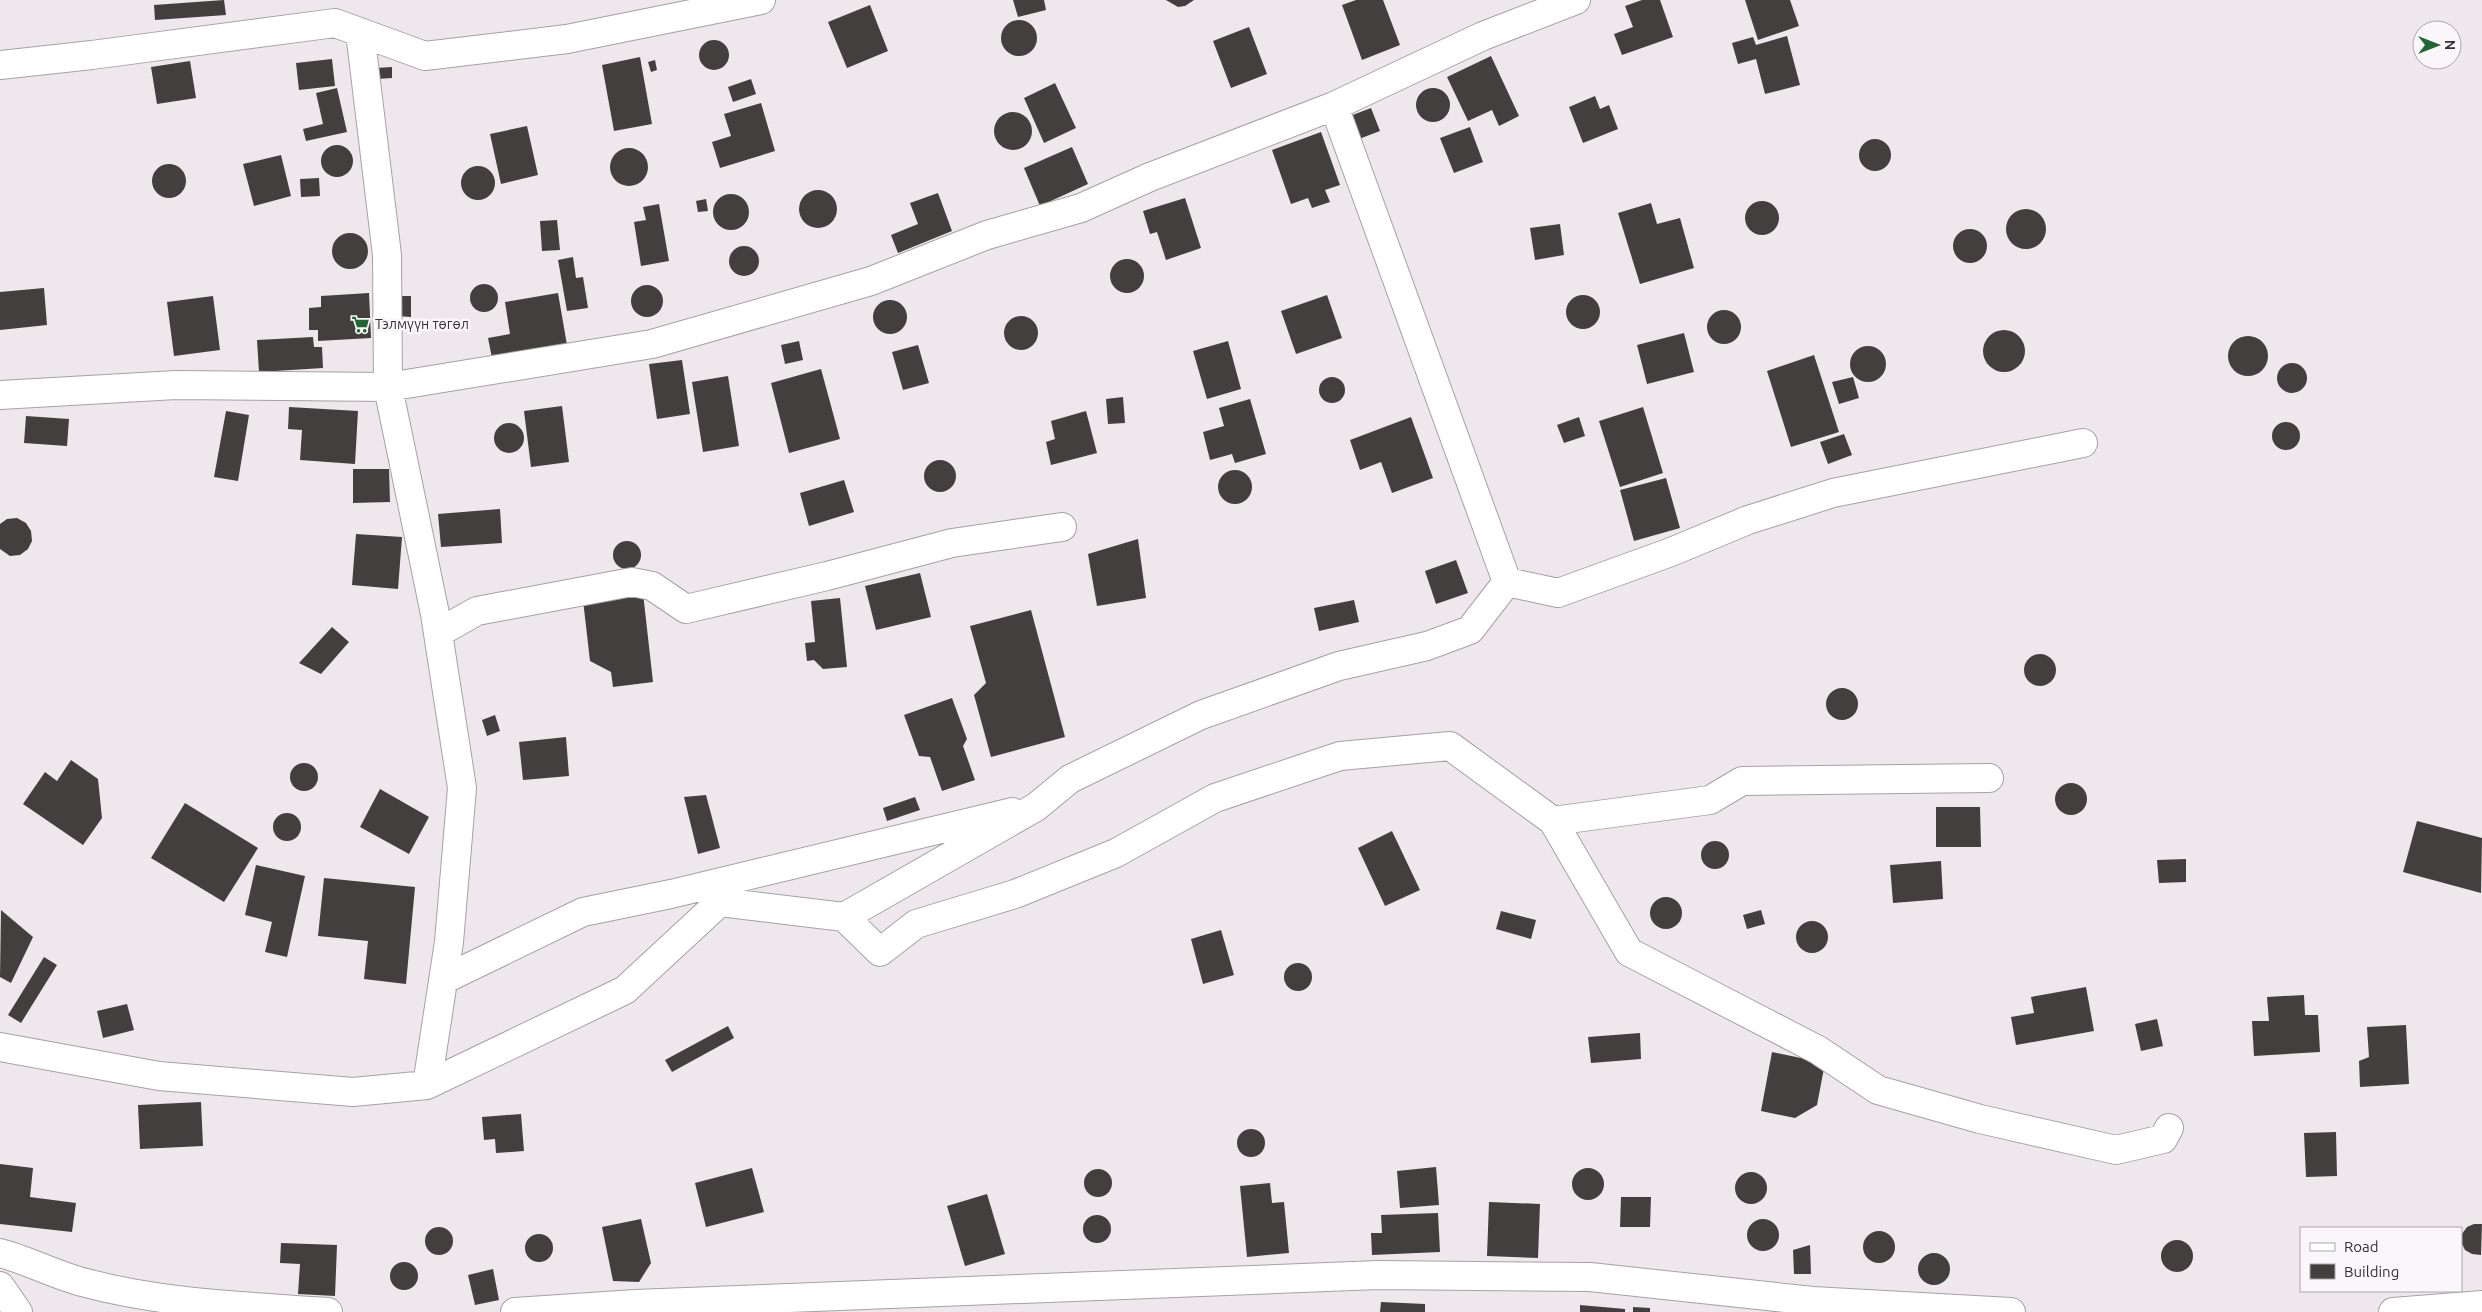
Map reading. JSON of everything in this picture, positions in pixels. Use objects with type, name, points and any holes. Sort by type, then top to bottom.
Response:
[{"type":"street","points":[[0,64],[92,55],[335,23],[425,56],[567,39],[761,0]]},
{"type":"street","points":[[0,395],[176,385],[388,387],[652,344],[871,281],[988,235],[1081,208],[1150,177],[1334,106],[1483,36],[1576,0]]},
{"type":"street","points":[[360,32],[386,255],[388,387],[438,633],[462,788],[449,942],[427,1085]]},
{"type":"street","points":[[1334,106],[1507,582]]},
{"type":"street","points":[[1507,582],[1558,593],[1671,552],[1748,520],[1833,493],[2083,443]]},
{"type":"street","points":[[438,633],[476,612],[632,582],[652,586],[686,609],[827,576],[952,543],[1062,527]]},
{"type":"street","points":[[0,1047],[168,1077],[353,1092],[427,1085],[625,990],[720,902],[844,917],[1036,807],[1070,779],[1201,715],[1339,666],[1428,646],[1470,630],[1507,582]]},
{"type":"street","points":[[844,917],[880,952],[916,924],[1024,890],[1116,853],[1216,798],[1340,756],[1450,746],[1553,821],[1629,952],[1818,1050],[1878,1090],[1980,1119],[2116,1150],[2163,1139],[2169,1128]]},
{"type":"street","points":[[1553,821],[1710,800],[1742,782],[1990,778]]},
{"type":"street","points":[[443,980],[583,912],[671,894],[972,820],[1036,807]]},
{"type":"street","points":[[0,1253],[22,1259],[85,1283],[178,1300],[328,1312]]},
{"type":"street","points":[[515,1312],[635,1304],[1378,1275],[1590,1277],[1813,1301],[2011,1312]]},
{"type":"street","points":[[0,1286],[18,1312]]},
{"type":"street","points":[[2393,1312],[2482,1305]]},
{"type":"building","points":[[224,0],[226,15],[155,20],[154,5]]},
{"type":"building","points":[[1013,0],[1044,0],[1046,10],[1018,17]]},
{"type":"building","points":[[1166,0],[1194,0],[1185,6],[1178,7]]},
{"type":"building","points":[[1356,0],[1383,0],[1400,45],[1362,60],[1342,5]]},
{"type":"building","points":[[1642,0],[1660,0],[1673,37],[1622,55],[1614,34],[1633,27],[1625,6]]},
{"type":"building","points":[[1745,0],[1790,0],[1799,26],[1758,40]]},
{"type":"building","points":[[870,5],[888,51],[847,68],[828,22]]},
{"type":"building","points":[[1019,20],[1031,26],[1037,38],[1031,50],[1019,56],[1007,50],[1001,38],[1007,26]]},
{"type":"building","points":[[1249,27],[1267,74],[1231,88],[1213,41]]},
{"type":"building","points":[[1787,36],[1800,85],[1765,94],[1756,59],[1738,64],[1732,43],[1753,37],[1756,45]]},
{"type":"building","points":[[714,40],[725,44],[729,55],[725,66],[714,70],[703,66],[699,55],[703,44]]},
{"type":"building","points":[[1491,56],[1519,116],[1499,126],[1492,110],[1468,121],[1447,77]]},
{"type":"building","points":[[640,57],[652,124],[614,131],[602,65]]},
{"type":"building","points":[[332,59],[335,86],[299,90],[296,63]]},
{"type":"building","points":[[655,60],[657,70],[651,72],[648,62]]},
{"type":"building","points":[[190,61],[196,98],[157,104],[151,67]]},
{"type":"building","points":[[392,67],[392,78],[377,79],[376,68]]},
{"type":"building","points":[[751,79],[756,94],[733,102],[728,87]]},
{"type":"building","points":[[1055,83],[1076,128],[1044,143],[1024,98]]},
{"type":"building","points":[[337,88],[347,132],[306,141],[303,129],[323,124],[316,93]]},
{"type":"building","points":[[1433,88],[1445,93],[1450,105],[1445,117],[1433,122],[1421,117],[1416,105],[1421,93]]},
{"type":"building","points":[[1595,96],[1600,109],[1609,105],[1618,129],[1583,143],[1569,107]]},
{"type":"building","points":[[761,103],[775,151],[720,168],[712,142],[731,136],[724,114]]},
{"type":"building","points":[[1371,108],[1380,131],[1359,139],[1350,116]]},
{"type":"building","points":[[1013,112],[1026,118],[1032,131],[1026,144],[1013,150],[1000,144],[994,131],[1000,118]]},
{"type":"building","points":[[527,126],[538,175],[501,184],[490,134]]},
{"type":"building","points":[[1470,127],[1483,162],[1454,173],[1440,138]]},
{"type":"building","points":[[1321,132],[1340,185],[1325,190],[1330,202],[1312,208],[1308,198],[1291,204],[1272,150]]},
{"type":"building","points":[[1875,139],[1881,140],[1886,144],[1890,149],[1890,161],[1886,166],[1881,170],[1875,171],[1869,170],[1864,166],[1860,161],[1859,155],[1860,149],[1864,144],[1869,140]]},
{"type":"building","points":[[337,145],[349,149],[353,161],[349,173],[337,177],[325,173],[321,161],[325,149]]},
{"type":"building","points":[[1072,147],[1088,184],[1040,206],[1024,168]]},
{"type":"building","points":[[629,148],[636,149],[642,154],[647,160],[647,174],[642,180],[636,185],[629,186],[622,185],[616,180],[611,174],[610,167],[611,160],[616,154],[622,149]]},
{"type":"building","points":[[281,155],[291,196],[254,206],[243,164]]},
{"type":"building","points":[[169,164],[176,165],[181,169],[185,174],[185,188],[181,193],[176,197],[169,198],[162,197],[157,193],[153,188],[152,181],[153,174],[157,169],[162,165]]},
{"type":"building","points":[[478,166],[485,167],[490,171],[494,176],[494,190],[490,195],[485,199],[478,200],[471,199],[466,195],[462,190],[461,183],[462,176],[466,171],[471,167]]},
{"type":"building","points":[[319,178],[320,196],[301,197],[300,179]]},
{"type":"building","points":[[818,190],[831,196],[837,209],[831,222],[818,228],[805,222],[799,209],[805,196]]},
{"type":"building","points":[[938,193],[952,231],[898,253],[891,235],[918,224],[910,203]]},
{"type":"building","points":[[731,194],[743,200],[749,212],[743,224],[731,230],[719,224],[713,212],[719,200]]},
{"type":"building","points":[[1185,198],[1201,248],[1166,260],[1157,232],[1150,234],[1143,211]]},
{"type":"building","points":[[706,199],[708,211],[698,212],[696,201]]},
{"type":"building","points":[[1762,201],[1774,206],[1779,218],[1774,230],[1762,235],[1750,230],[1745,218],[1750,206]]},
{"type":"building","points":[[1651,203],[1657,224],[1680,218],[1694,268],[1640,284],[1618,213]]},
{"type":"building","points":[[659,204],[669,261],[641,266],[634,222],[646,220],[643,207]]},
{"type":"building","points":[[2026,209],[2040,215],[2046,229],[2040,243],[2026,249],[2012,243],[2006,229],[2012,215]]},
{"type":"building","points":[[557,220],[560,250],[542,251],[540,221]]},
{"type":"building","points":[[1560,224],[1564,255],[1535,260],[1530,228]]},
{"type":"building","points":[[1970,229],[1977,230],[1982,234],[1986,239],[1986,253],[1982,258],[1977,262],[1970,263],[1963,262],[1958,258],[1954,253],[1953,246],[1954,239],[1958,234],[1963,230]]},
{"type":"building","points":[[350,233],[357,234],[363,238],[367,244],[367,258],[363,264],[357,268],[350,269],[343,268],[337,264],[333,258],[332,251],[333,244],[337,238],[343,234]]},
{"type":"building","points":[[744,246],[750,247],[758,255],[758,267],[750,275],[744,276],[738,275],[730,267],[729,261],[730,255],[738,247]]},
{"type":"building","points":[[573,257],[576,278],[583,277],[588,308],[567,311],[558,260]]},
{"type":"building","points":[[1127,259],[1134,260],[1139,264],[1143,269],[1143,283],[1139,288],[1134,292],[1127,293],[1120,292],[1115,288],[1111,283],[1110,276],[1111,269],[1115,264],[1120,260]]},
{"type":"building","points":[[484,284],[494,288],[498,298],[494,308],[484,312],[474,308],[470,298],[474,288]]},
{"type":"building","points":[[647,285],[653,286],[658,290],[662,295],[662,307],[658,312],[653,316],[647,317],[641,316],[636,312],[632,307],[631,301],[632,295],[636,290],[641,286]]},
{"type":"building","points":[[44,288],[47,325],[0,330],[0,292]]},
{"type":"building","points":[[369,293],[371,338],[318,341],[318,330],[309,330],[309,308],[321,307],[321,296]]},
{"type":"building","points":[[558,293],[567,345],[492,358],[488,338],[510,334],[505,302]]},
{"type":"building","points":[[1327,295],[1342,338],[1296,354],[1281,311]]},
{"type":"building","points":[[1583,295],[1595,300],[1600,312],[1595,324],[1583,329],[1571,324],[1566,312],[1571,300]]},
{"type":"building","points":[[213,296],[220,350],[174,356],[167,302]]},
{"type":"building","points":[[397,296],[411,296],[411,317],[397,316]]},
{"type":"building","points":[[890,300],[897,301],[902,305],[906,310],[906,324],[902,329],[897,333],[890,334],[883,333],[878,329],[874,324],[873,317],[874,310],[878,305],[883,301]]},
{"type":"building","points":[[1724,310],[1736,315],[1741,327],[1736,339],[1724,344],[1712,339],[1707,327],[1712,315]]},
{"type":"building","points":[[1021,316],[1033,321],[1038,333],[1033,345],[1021,350],[1009,345],[1004,333],[1009,321]]},
{"type":"building","points":[[2004,330],[2019,336],[2025,351],[2019,366],[2004,372],[1989,366],[1983,351],[1989,336]]},
{"type":"building","points":[[1684,333],[1694,372],[1647,384],[1637,345]]},
{"type":"building","points":[[2252,336],[2259,339],[2265,345],[2268,356],[2267,364],[2259,373],[2252,376],[2244,376],[2237,373],[2229,364],[2228,352],[2231,345],[2240,337]]},
{"type":"building","points":[[313,337],[314,347],[322,347],[323,368],[259,372],[257,340]]},
{"type":"building","points":[[799,341],[803,360],[785,364],[781,345]]},
{"type":"building","points":[[1228,341],[1241,389],[1207,399],[1193,351]]},
{"type":"building","points":[[918,345],[929,383],[903,390],[892,352]]},
{"type":"building","points":[[1868,346],[1875,347],[1881,351],[1885,357],[1885,371],[1881,377],[1875,381],[1868,382],[1861,381],[1855,377],[1851,371],[1850,364],[1851,357],[1855,351],[1861,347]]},
{"type":"building","points":[[1814,355],[1839,432],[1791,447],[1767,371]]},
{"type":"building","points":[[682,360],[690,414],[657,419],[649,364]]},
{"type":"building","points":[[2292,363],[2303,367],[2307,378],[2303,389],[2292,393],[2281,389],[2277,378],[2281,367]]},
{"type":"building","points":[[821,369],[840,439],[789,453],[771,383]]},
{"type":"building","points":[[728,376],[739,446],[703,452],[692,382]]},
{"type":"building","points":[[1332,377],[1342,380],[1345,390],[1342,400],[1332,403],[1322,400],[1319,390],[1322,380]]},
{"type":"building","points":[[1853,377],[1859,398],[1839,404],[1832,382]]},
{"type":"building","points":[[1123,397],[1125,423],[1108,424],[1106,399]]},
{"type":"building","points":[[1250,399],[1266,454],[1235,463],[1232,454],[1210,460],[1203,432],[1224,426],[1219,408]]},
{"type":"building","points":[[562,406],[569,462],[531,467],[524,411]]},
{"type":"building","points":[[289,407],[358,411],[355,464],[300,460],[302,430],[288,429]]},
{"type":"building","points":[[1643,407],[1663,473],[1620,487],[1599,421]]},
{"type":"building","points":[[226,411],[249,415],[238,481],[214,477]]},
{"type":"building","points":[[1086,411],[1097,453],[1051,465],[1046,442],[1055,439],[1051,421]]},
{"type":"building","points":[[26,416],[69,419],[67,446],[24,443]]},
{"type":"building","points":[[1411,417],[1433,478],[1392,493],[1381,462],[1360,470],[1350,440]]},
{"type":"building","points":[[1579,417],[1585,436],[1564,443],[1557,425]]},
{"type":"building","points":[[2286,422],[2296,426],[2300,436],[2296,446],[2286,450],[2276,446],[2272,436],[2276,426]]},
{"type":"building","points":[[509,423],[520,427],[524,438],[520,449],[509,453],[498,449],[494,438],[498,427]]},
{"type":"building","points":[[1844,434],[1852,455],[1828,464],[1820,442]]},
{"type":"building","points":[[940,460],[946,461],[951,465],[955,470],[955,482],[951,487],[946,491],[940,492],[934,491],[929,487],[925,482],[924,476],[925,470],[929,465],[934,461]]},
{"type":"building","points":[[353,469],[389,469],[390,502],[353,503]]},
{"type":"building","points":[[1235,470],[1242,471],[1247,475],[1251,480],[1251,494],[1247,499],[1242,503],[1235,504],[1228,503],[1223,499],[1219,494],[1218,487],[1219,480],[1223,475],[1228,471]]},
{"type":"building","points":[[1666,478],[1680,528],[1634,541],[1620,490]]},
{"type":"building","points":[[844,480],[854,512],[809,526],[800,493]]},
{"type":"building","points":[[500,509],[502,543],[441,547],[438,514]]},
{"type":"building","points":[[17,518],[26,523],[31,531],[32,541],[28,549],[20,555],[10,556],[0,549],[0,524],[7,519]]},
{"type":"building","points":[[356,534],[402,537],[398,589],[352,585]]},
{"type":"building","points":[[1138,539],[1146,598],[1097,606],[1088,554]]},
{"type":"building","points":[[627,541],[637,545],[641,555],[637,565],[627,569],[617,565],[613,555],[617,545]]},
{"type":"building","points":[[1456,560],[1468,593],[1436,604],[1425,571]]},
{"type":"building","points":[[920,573],[931,617],[876,630],[865,586]]},
{"type":"building","points":[[643,593],[653,682],[613,687],[611,672],[590,661],[583,600]]},
{"type":"building","points":[[840,598],[847,667],[823,669],[814,660],[807,661],[805,643],[815,642],[811,601]]},
{"type":"building","points":[[1354,600],[1359,622],[1319,631],[1314,608]]},
{"type":"building","points":[[1031,610],[1065,737],[991,757],[974,695],[986,683],[970,626]]},
{"type":"building","points":[[332,627],[349,642],[321,674],[299,663]]},
{"type":"building","points":[[2040,654],[2046,655],[2051,659],[2055,664],[2055,676],[2051,681],[2046,685],[2040,686],[2034,685],[2029,681],[2025,676],[2024,670],[2025,664],[2029,659],[2034,655]]},
{"type":"building","points":[[1842,688],[1848,689],[1853,693],[1857,698],[1857,710],[1853,715],[1848,719],[1842,720],[1836,719],[1831,715],[1827,710],[1826,704],[1827,698],[1831,693],[1836,689]]},
{"type":"building","points":[[952,698],[967,739],[963,746],[975,780],[942,791],[930,757],[919,756],[904,715]]},
{"type":"building","points":[[495,715],[500,731],[487,736],[482,720]]},
{"type":"building","points":[[566,737],[569,776],[523,780],[519,742]]},
{"type":"building","points":[[71,760],[98,779],[102,818],[83,845],[23,804],[45,772],[57,781]]},
{"type":"building","points":[[304,763],[314,767],[318,777],[314,787],[304,791],[294,787],[290,777],[294,767]]},
{"type":"building","points":[[2071,783],[2077,784],[2082,788],[2086,793],[2086,805],[2082,810],[2077,814],[2071,815],[2065,814],[2060,810],[2056,805],[2055,799],[2056,793],[2060,788],[2065,784]]},
{"type":"building","points":[[380,789],[429,817],[409,854],[360,827]]},
{"type":"building","points":[[706,795],[720,848],[698,854],[684,797]]},
{"type":"building","points":[[915,797],[920,810],[887,821],[883,808]]},
{"type":"building","points":[[185,803],[258,848],[224,902],[151,858]]},
{"type":"building","points":[[1936,807],[1980,807],[1981,847],[1936,847]]},
{"type":"building","points":[[287,813],[297,817],[301,827],[297,837],[287,841],[277,837],[273,827],[277,817]]},
{"type":"building","points":[[2417,821],[2482,838],[2481,893],[2403,872]]},
{"type":"building","points":[[1392,831],[1420,890],[1385,906],[1358,848]]},
{"type":"building","points":[[1715,841],[1725,845],[1729,855],[1725,865],[1715,869],[1705,865],[1701,855],[1705,845]]},
{"type":"building","points":[[2186,859],[2186,882],[2159,883],[2157,860]]},
{"type":"building","points":[[1941,861],[1943,899],[1893,903],[1890,865]]},
{"type":"building","points":[[256,865],[305,876],[287,957],[265,952],[272,922],[245,915]]},
{"type":"building","points":[[324,878],[415,887],[406,984],[364,979],[368,941],[318,936]]},
{"type":"building","points":[[1666,897],[1677,902],[1682,913],[1677,924],[1666,929],[1655,924],[1650,913],[1655,902]]},
{"type":"building","points":[[1,910],[33,937],[11,983],[0,977]]},
{"type":"building","points":[[1761,910],[1765,924],[1747,929],[1743,915]]},
{"type":"building","points":[[1501,911],[1536,920],[1531,939],[1496,929]]},
{"type":"building","points":[[1812,921],[1823,926],[1828,937],[1823,948],[1812,953],[1801,948],[1796,937],[1801,926]]},
{"type":"building","points":[[1221,930],[1234,975],[1203,984],[1191,939]]},
{"type":"building","points":[[44,957],[57,965],[21,1023],[8,1015]]},
{"type":"building","points":[[1298,963],[1308,967],[1312,977],[1308,987],[1298,991],[1288,987],[1284,977],[1288,967]]},
{"type":"building","points":[[2086,987],[2094,1031],[2016,1045],[2011,1017],[2034,1013],[2031,997]]},
{"type":"building","points":[[2304,995],[2305,1015],[2318,1015],[2320,1052],[2254,1056],[2252,1021],[2269,1021],[2267,997]]},
{"type":"building","points":[[127,1004],[134,1030],[103,1038],[97,1011]]},
{"type":"building","points":[[2157,1019],[2163,1046],[2141,1051],[2135,1024]]},
{"type":"building","points":[[2406,1025],[2409,1084],[2360,1087],[2359,1061],[2369,1057],[2367,1027]]},
{"type":"building","points":[[728,1026],[734,1038],[672,1072],[665,1060]]},
{"type":"building","points":[[1640,1033],[1641,1059],[1591,1063],[1588,1037]]},
{"type":"building","points":[[1772,1052],[1825,1063],[1817,1105],[1795,1118],[1761,1111]]},
{"type":"building","points":[[201,1102],[203,1146],[140,1149],[138,1105]]},
{"type":"building","points":[[521,1114],[524,1151],[496,1153],[495,1139],[484,1140],[482,1117]]},
{"type":"building","points":[[1251,1129],[1261,1133],[1265,1143],[1261,1153],[1251,1157],[1241,1153],[1237,1143],[1241,1133]]},
{"type":"building","points":[[2336,1132],[2337,1176],[2306,1177],[2304,1133]]},
{"type":"building","points":[[0,1164],[33,1168],[30,1197],[76,1203],[72,1232],[0,1224]]},
{"type":"building","points":[[1436,1167],[1439,1205],[1400,1208],[1397,1171]]},
{"type":"building","points":[[752,1168],[764,1212],[706,1227],[695,1183]]},
{"type":"building","points":[[1588,1168],[1599,1173],[1604,1184],[1599,1195],[1588,1200],[1577,1195],[1572,1184],[1577,1173]]},
{"type":"building","points":[[1098,1169],[1108,1173],[1112,1183],[1108,1193],[1098,1197],[1088,1193],[1084,1183],[1088,1173]]},
{"type":"building","points":[[1751,1172],[1762,1177],[1767,1188],[1762,1199],[1751,1204],[1740,1199],[1735,1188],[1740,1177]]},
{"type":"building","points":[[1270,1183],[1272,1203],[1284,1202],[1289,1253],[1247,1257],[1240,1186]]},
{"type":"building","points":[[987,1194],[1005,1254],[965,1266],[947,1206]]},
{"type":"building","points":[[1621,1197],[1651,1197],[1650,1227],[1620,1227]]},
{"type":"building","points":[[1489,1202],[1540,1204],[1538,1258],[1487,1256]]},
{"type":"building","points":[[1438,1213],[1440,1252],[1372,1255],[1371,1233],[1382,1233],[1381,1215]]},
{"type":"building","points":[[1097,1215],[1107,1219],[1111,1229],[1107,1239],[1097,1243],[1087,1239],[1083,1229],[1087,1219]]},
{"type":"building","points":[[641,1219],[651,1263],[639,1282],[613,1281],[602,1227]]},
{"type":"building","points":[[1763,1219],[1774,1224],[1779,1235],[1774,1246],[1763,1251],[1752,1246],[1747,1235],[1752,1224]]},
{"type":"building","points":[[2474,1224],[2482,1224],[2481,1255],[2472,1254],[2465,1250],[2462,1244],[2462,1234],[2467,1227]]},
{"type":"building","points":[[439,1227],[449,1231],[453,1241],[449,1251],[439,1255],[429,1251],[425,1241],[429,1231]]},
{"type":"building","points":[[1879,1231],[1885,1232],[1890,1236],[1894,1241],[1894,1253],[1890,1258],[1885,1262],[1879,1263],[1873,1262],[1868,1258],[1864,1253],[1863,1247],[1864,1241],[1868,1236],[1873,1232]]},
{"type":"building","points":[[539,1234],[549,1238],[553,1248],[549,1258],[539,1262],[529,1258],[525,1248],[529,1238]]},
{"type":"building","points":[[2177,1240],[2188,1245],[2193,1256],[2188,1267],[2177,1272],[2166,1267],[2161,1256],[2166,1245]]},
{"type":"building","points":[[281,1243],[337,1245],[335,1296],[298,1294],[300,1264],[280,1263]]},
{"type":"building","points":[[1810,1245],[1811,1274],[1794,1274],[1793,1250]]},
{"type":"building","points":[[1934,1253],[1945,1258],[1950,1269],[1945,1280],[1934,1285],[1923,1280],[1918,1269],[1923,1258]]},
{"type":"building","points":[[404,1262],[414,1266],[418,1276],[414,1286],[404,1290],[394,1286],[390,1276],[394,1266]]},
{"type":"building","points":[[493,1269],[499,1300],[475,1305],[468,1275]]},
{"type":"building","points":[[1381,1302],[1425,1304],[1425,1312],[1380,1312]]},
{"type":"building","points":[[1580,1305],[1625,1309],[1625,1312],[1580,1312]]},
{"type":"building","points":[[1633,1307],[1650,1308],[1650,1312],[1633,1312]]},
{"type":"place","name":"Тэлмүүн төгөл","points":[[361,324]]}]
